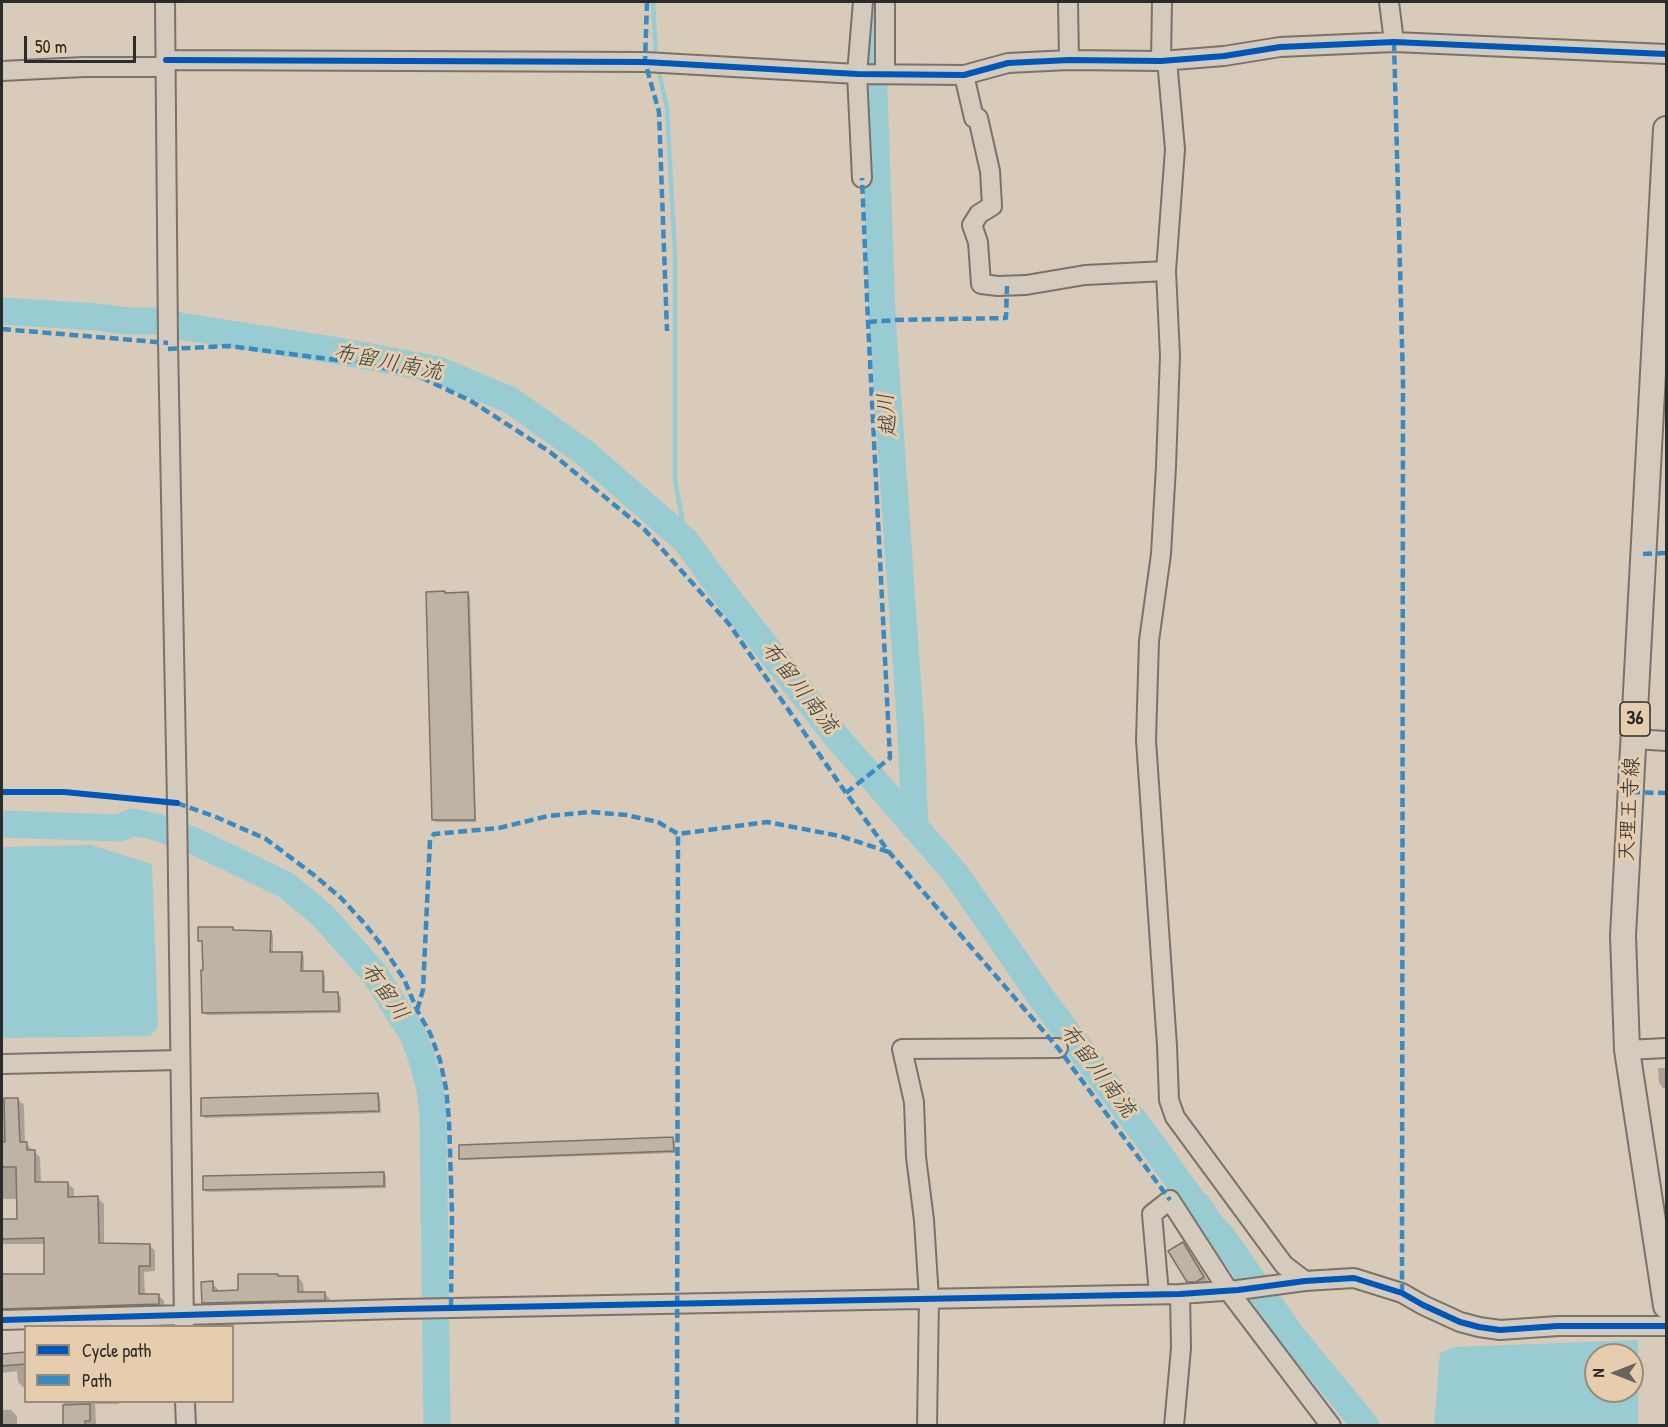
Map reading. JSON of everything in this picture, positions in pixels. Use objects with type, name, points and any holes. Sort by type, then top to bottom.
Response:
[{"type":"main road","name":"天理王寺線","points":[[1666,129],[1623,936],[1627,1050],[1666,1306]]},
{"type":"street","points":[[165,2],[168,343],[184,1320]]},
{"type":"street","points":[[862,178],[857,74],[863,2]]},
{"type":"street","points":[[885,2],[885,74]]},
{"type":"street","points":[[1068,2],[1069,60]]},
{"type":"street","points":[[1162,2],[1164,61],[1175,149],[1166,271],[1170,356],[1166,466],[1161,554],[1149,641],[1146,740],[1169,1100],[1175,1118],[1299,1282]]},
{"type":"street","points":[[1389,2],[1394,42]]},
{"type":"street","points":[[2,71],[165,64],[645,62],[857,74],[964,75],[1008,63],[1069,60],[1164,61],[1224,56],[1280,47],[1394,42],[1666,54]]},
{"type":"street","points":[[964,75],[974,118],[978,118],[990,171],[992,206],[979,214],[972,225],[978,242],[981,284],[1026,285],[1085,275],[1166,271]]},
{"type":"street","points":[[1634,740],[1666,741]]},
{"type":"street","points":[[927,1425],[929,1299],[924,1220],[916,1157],[914,1102],[902,1049],[1058,1048]]},
{"type":"street","points":[[1627,1050],[1666,1048]]},
{"type":"street","points":[[2,1064],[179,1060]]},
{"type":"street","points":[[1159,1294],[1152,1214],[1170,1200],[1331,1425]]},
{"type":"street","points":[[2,1320],[184,1320],[400,1309],[1180,1294],[1354,1278],[1402,1293],[1460,1322],[1500,1330],[1558,1326],[1666,1326]]},
{"type":"street","points":[[1174,1425],[1181,1348],[1180,1294]]},
{"type":"street","points":[[185,1403],[186,1425]]},
{"type":"water","points":[[91,845],[152,864],[158,1027],[150,1036],[2,1038],[2,847]]},
{"type":"water","points":[[1638,1340],[1638,1343],[1584,1343],[1584,1403],[1638,1403],[1638,1425],[1434,1425],[1440,1353],[1455,1347]]},
{"type":"building","points":[[445,591],[445,593],[468,592],[475,820],[432,820],[426,592]]},
{"type":"building","points":[[198,927],[233,927],[233,930],[271,931],[270,952],[302,952],[301,971],[323,971],[323,992],[338,992],[339,1011],[202,1013],[202,941],[198,941]]},
{"type":"building","points":[[378,1093],[379,1111],[201,1116],[201,1098]]},
{"type":"building","points":[[4,1098],[18,1098],[20,1142],[27,1142],[27,1150],[35,1150],[35,1182],[68,1182],[68,1197],[98,1196],[99,1243],[150,1244],[150,1266],[139,1266],[139,1294],[159,1294],[159,1304],[2,1309],[2,1274],[44,1274],[44,1238],[2,1239],[2,1219],[17,1219],[16,1167],[2,1167],[2,1142],[5,1142]]},
{"type":"building","points":[[673,1137],[674,1151],[459,1159],[459,1145]]},
{"type":"building","points":[[384,1172],[384,1186],[203,1190],[203,1176]]},
{"type":"building","points":[[1183,1242],[1204,1277],[1196,1282],[1187,1282],[1168,1251]]},
{"type":"building","points":[[238,1274],[298,1276],[298,1292],[325,1292],[325,1300],[202,1303],[201,1282],[213,1281],[213,1291],[238,1290]]},
{"type":"building","points":[[24,1352],[24,1364],[2,1366],[2,1354]]},
{"type":"building","points":[[90,1404],[90,1421],[85,1421],[85,1425],[63,1425],[63,1405]]},
{"type":"waterway","points":[[653,2],[656,59]]},
{"type":"waterway","name":"越川","points":[[879,2],[873,66],[882,314],[911,733],[915,828]]},
{"type":"waterway","points":[[658,67],[667,108],[675,256],[675,480],[686,541]]},
{"type":"waterway","name":"布留川南流","points":[[2,311],[127,321],[162,321],[438,370],[510,400],[585,453],[686,541],[835,735],[955,873],[1043,1000],[1211,1225],[1221,1235],[1290,1333],[1366,1426]]},
{"type":"waterway","name":"布留川","points":[[2,824],[119,828],[133,822],[156,827],[192,840],[286,885],[322,915],[374,973],[413,1035],[430,1088],[433,1113],[437,1426]]},
{"type":"marked path","points":[[647,2],[645,62],[659,112],[667,331]]},
{"type":"marked path","points":[[1394,42],[1403,381],[1402,1293]]},
{"type":"marked path","points":[[846,793],[890,758],[862,178]]},
{"type":"marked path","points":[[868,322],[1006,318],[1007,286]]},
{"type":"marked path","points":[[2,329],[168,343]]},
{"type":"marked path","points":[[168,349],[229,346],[360,363],[416,375],[471,401],[550,452],[645,530],[729,624],[889,852],[1058,1048],[1170,1200]]},
{"type":"marked path","points":[[1643,554],[1666,553]]},
{"type":"marked path","points":[[1631,792],[1666,793]]},
{"type":"marked path","points":[[177,803],[266,839],[314,875],[341,898],[364,923],[404,979],[430,1033],[440,1060],[446,1088],[452,1213],[451,1308]]},
{"type":"marked path","points":[[417,1010],[423,990],[430,840],[434,834],[499,828],[548,816],[590,812],[626,815],[658,822],[678,834],[767,822],[840,836],[889,852]]},
{"type":"marked path","points":[[677,1426],[678,834]]},
{"type":"cycle path","points":[[166,60],[645,62],[857,74],[964,75],[1008,63],[1069,60],[1161,61],[1224,56],[1280,47],[1394,42],[1666,54]]},
{"type":"cycle path","points":[[2,792],[64,792],[177,803]]},
{"type":"cycle path","points":[[2,1320],[400,1309],[1180,1294],[1354,1278],[1402,1293],[1460,1322],[1479,1327],[1500,1330],[1558,1326],[1666,1326]]}]
